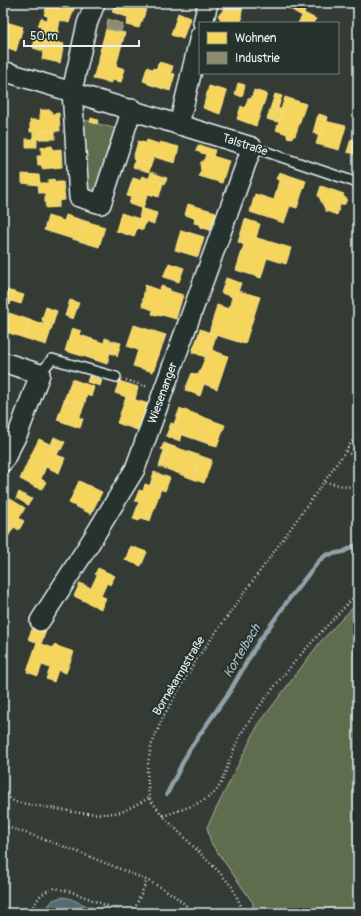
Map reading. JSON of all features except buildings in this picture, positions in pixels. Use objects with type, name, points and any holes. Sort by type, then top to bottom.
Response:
[{"type":"street","points":[[95,3],[87,24],[72,91],[79,197],[101,204],[132,110]]},
{"type":"street","points":[[203,22],[208,3]]},
{"type":"street","points":[[179,124],[199,40]]},
{"type":"street","name":"Talstraße","points":[[3,71],[179,124],[252,148]]},
{"type":"street","name":"Wiesenanger","points":[[40,621],[135,469],[252,148]]},
{"type":"street","points":[[3,362],[40,374],[19,431],[3,462]]},
{"type":"lane","name":"Talstraße","points":[[252,148],[358,183]]},
{"type":"lane","points":[[40,374],[52,359],[116,377]]},
{"type":"path","points":[[116,377],[163,392]]},
{"type":"path","name":"Bornekampstraße","points":[[149,798],[147,770],[151,746],[163,717],[196,660],[358,433]]},
{"type":"path","points":[[346,451],[358,460]]},
{"type":"path","points":[[324,482],[348,487],[352,486],[358,477]]},
{"type":"path","points":[[163,816],[196,804],[213,794],[220,785],[236,744],[245,727],[269,693],[293,662],[358,593]]},
{"type":"path","points":[[3,793],[15,802],[80,813],[106,814],[122,812],[149,798],[163,816],[232,887],[241,906],[242,913]]},
{"type":"path","points":[[3,826],[83,854],[147,880],[174,896],[192,913]]},
{"type":"path","points":[[133,913],[147,880]]},
{"type":"path","points":[[29,913],[40,896],[55,888],[75,893],[125,913]]},
{"type":"green space","points":[[81,119],[120,130],[98,192],[88,192],[85,186]]},
{"type":"green space","points":[[358,602],[358,913],[252,913],[253,903],[211,843],[207,827],[258,725],[321,641]]},
{"type":"water","points":[[61,897],[69,898],[103,913],[42,913],[53,900]]},
{"type":"waterway","name":"Kortelbach","points":[[167,794],[189,750],[230,691],[259,641],[289,599],[318,562],[326,555],[343,552],[358,544]]}]
